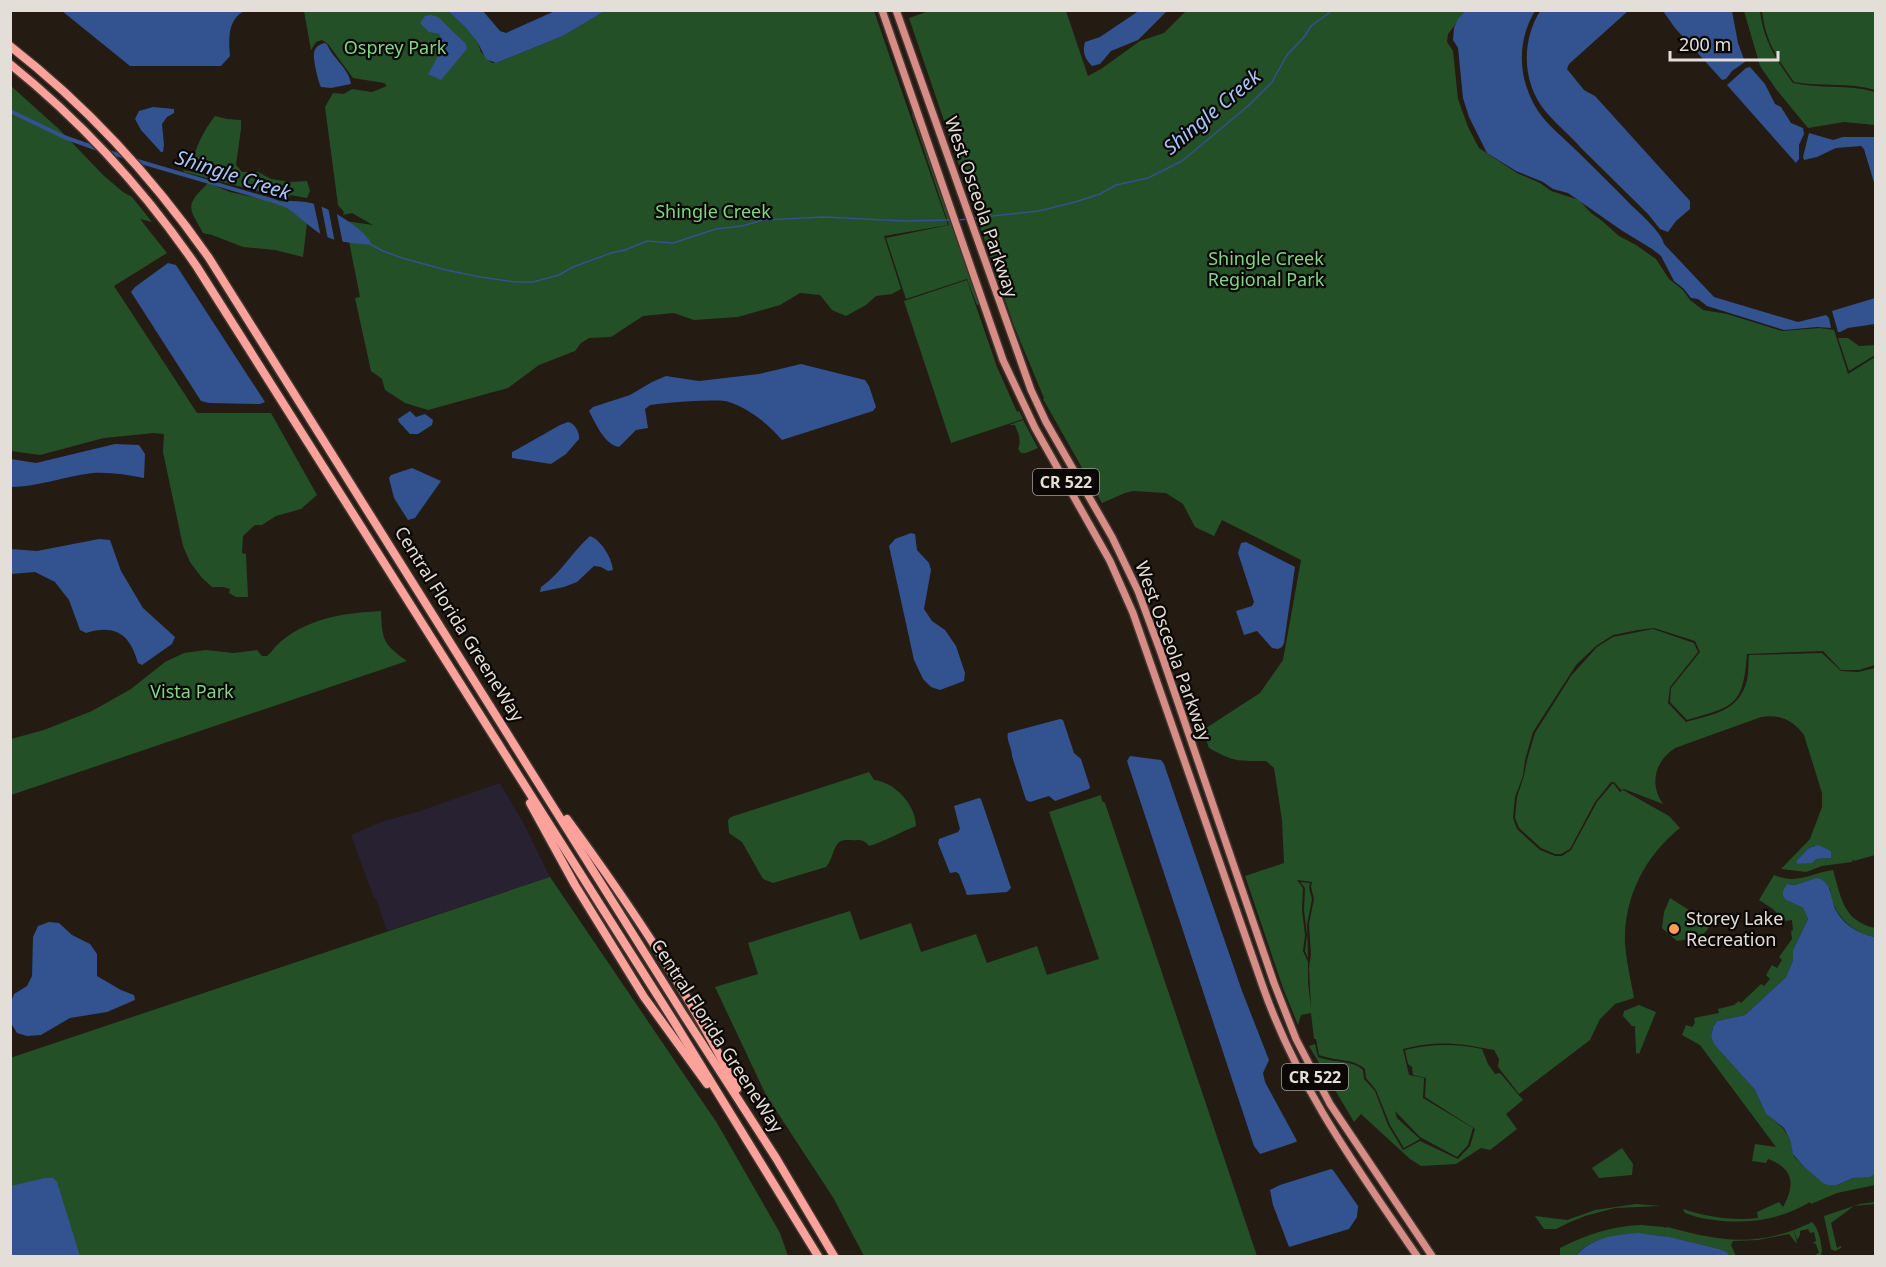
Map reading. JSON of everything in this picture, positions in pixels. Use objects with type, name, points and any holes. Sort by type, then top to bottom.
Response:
[{"type":"highway","name":"Central Florida GreeneWay","points":[[10,46],[65,92],[121,148],[161,194],[209,258],[758,1130],[834,1257]]},
{"type":"highway","name":"Central Florida GreeneWay","points":[[10,64],[93,139],[146,198],[186,250],[508,760],[548,836],[644,997],[751,1147],[818,1257]]},
{"type":"main road","name":"West Osceola Parkway","points":[[882,10],[1003,360],[1023,404],[1101,543],[1126,596],[1269,1006],[1285,1044],[1329,1125],[1417,1257]]},
{"type":"main road","name":"West Osceola Parkway","points":[[896,10],[1017,357],[1038,407],[1112,537],[1145,608],[1274,983],[1296,1039],[1335,1111],[1432,1257]]},
{"type":"shaded area","points":[[500,783],[525,826],[550,877],[387,931],[351,835],[381,822]]},
{"type":"green space","name":"Osprey Park","points":[[304,11],[448,11],[466,28],[478,43],[481,52],[492,63],[496,63],[563,36],[605,11],[874,11],[948,225],[884,236],[901,289],[892,294],[876,296],[866,305],[846,316],[832,310],[820,295],[800,293],[780,305],[738,317],[694,320],[674,313],[643,316],[611,337],[589,338],[575,351],[539,365],[508,388],[428,410],[405,403],[385,390],[382,379],[371,371],[355,298],[360,297],[345,221],[373,225],[352,213],[343,215],[344,212],[338,205],[325,107],[333,93],[344,94],[352,89],[372,92],[387,86],[384,83],[353,78],[328,44],[322,40],[316,42],[311,50]]},
{"type":"green space","name":"Shingle Creek Regional Park","points":[[929,11],[1066,11],[1088,76],[1140,41],[1164,33],[1186,11],[1466,11],[1448,34],[1447,42],[1453,51],[1458,99],[1468,127],[1479,148],[1517,173],[1540,183],[1551,191],[1579,200],[1619,236],[1656,259],[1669,279],[1703,310],[1727,314],[1782,331],[1820,328],[1834,330],[1848,374],[1875,357],[1875,665],[1859,670],[1841,670],[1823,651],[1747,654],[1743,685],[1733,702],[1716,711],[1687,720],[1670,702],[1671,688],[1700,652],[1695,641],[1654,628],[1613,635],[1596,646],[1576,665],[1533,732],[1523,776],[1515,797],[1513,818],[1517,829],[1540,850],[1555,856],[1562,856],[1571,850],[1597,802],[1613,783],[1620,792],[1623,790],[1669,816],[1680,828],[1656,851],[1647,865],[1628,909],[1625,942],[1634,998],[1615,1004],[1600,1019],[1590,1040],[1519,1094],[1498,1067],[1499,1059],[1494,1050],[1448,1044],[1427,1044],[1403,1049],[1409,1075],[1424,1078],[1423,1098],[1473,1128],[1468,1145],[1457,1157],[1420,1137],[1395,1111],[1397,1118],[1420,1139],[1404,1148],[1390,1125],[1376,1090],[1366,1078],[1365,1069],[1349,1061],[1319,1055],[1316,1039],[1314,1039],[1311,1013],[1301,1015],[1298,1025],[1245,876],[1284,863],[1282,820],[1274,768],[1266,761],[1236,760],[1217,753],[1209,748],[1203,730],[1260,693],[1283,660],[1301,560],[1222,520],[1214,536],[1195,527],[1183,504],[1166,493],[1133,491],[1102,503],[1043,399],[1014,326],[909,18]],"holes":[[[1297,880],[1312,882],[1314,899],[1309,924],[1311,1009],[1308,962],[1303,951],[1305,935],[1302,910],[1303,888]]]},
{"type":"green space","points":[[1744,11],[1760,11],[1771,49],[1793,83],[1875,92],[1875,125],[1844,122],[1808,128],[1760,66]]},
{"type":"green space","points":[[1762,11],[1875,11],[1875,90],[1855,86],[1794,82],[1773,48],[1766,31]]},
{"type":"green space","points":[[11,86],[60,130],[103,175],[132,197],[152,222],[140,219],[167,253],[114,286],[197,413],[271,413],[317,495],[301,509],[276,516],[262,525],[255,525],[243,536],[242,553],[246,554],[248,597],[236,597],[229,593],[230,589],[212,587],[190,562],[183,546],[163,452],[164,434],[104,438],[40,455],[11,451]]},
{"type":"green space","points":[[915,113],[981,304],[977,305],[967,279],[906,299],[886,238],[949,225],[912,114]]},
{"type":"green space","points":[[215,116],[241,120],[236,165],[242,172],[258,172],[271,179],[291,182],[307,181],[310,191],[307,198],[290,195],[288,199],[184,172],[183,170],[204,174],[191,166],[200,140]]},
{"type":"green space","points":[[208,183],[230,192],[283,201],[284,206],[307,223],[303,257],[275,250],[243,247],[203,233],[191,207],[195,197]]},
{"type":"green space","points":[[967,280],[997,367],[1017,412],[1019,411],[1023,419],[951,443],[904,301]]},
{"type":"green space","points":[[1838,338],[1848,338],[1859,346],[1875,345],[1875,355],[1849,371]]},
{"type":"green space","points":[[1023,420],[1038,448],[1026,453],[1021,453],[1018,449],[1020,440],[1015,425],[1009,425]]},
{"type":"green space","name":"Vista Park","points":[[381,611],[385,640],[407,661],[11,795],[11,739],[44,730],[92,711],[131,689],[165,662],[184,653],[206,650],[234,653],[257,650],[262,656],[267,656],[287,637],[312,623],[353,613]]},
{"type":"green space","points":[[1653,629],[1694,643],[1698,652],[1670,687],[1668,703],[1686,722],[1715,714],[1738,699],[1747,680],[1749,655],[1822,653],[1841,671],[1858,672],[1875,668],[1875,855],[1854,861],[1853,859],[1852,862],[1822,866],[1806,872],[1781,869],[1810,839],[1822,807],[1822,793],[1804,735],[1786,719],[1774,716],[1761,717],[1675,748],[1668,753],[1659,766],[1655,781],[1663,804],[1624,789],[1621,790],[1614,782],[1611,782],[1595,802],[1570,849],[1561,854],[1555,854],[1541,848],[1519,828],[1515,818],[1517,797],[1535,733],[1571,676],[1597,647],[1613,637]],"holes":[[[1815,846],[1831,858],[1797,864],[1796,861],[1809,848]]]},
{"type":"green space","points":[[869,772],[874,780],[889,785],[903,796],[912,810],[916,826],[869,846],[861,840],[841,841],[836,846],[826,867],[773,883],[763,879],[742,842],[729,833],[728,820],[731,817]]},
{"type":"green space","points":[[1101,795],[1257,1256],[864,1256],[834,1199],[766,1095],[715,987],[758,974],[748,943],[850,911],[860,940],[911,923],[921,952],[976,934],[987,963],[1037,946],[1047,975],[1099,959],[1049,812]]},
{"type":"green space","points":[[1833,870],[1841,898],[1850,914],[1864,925],[1875,928],[1875,937],[1858,931],[1845,921],[1835,907],[1830,889],[1816,878],[1795,885],[1789,884],[1786,900],[1803,908],[1808,919],[1793,950],[1793,960],[1786,977],[1745,1015],[1717,1021],[1711,1037],[1755,1090],[1766,1114],[1783,1128],[1790,1140],[1794,1156],[1804,1167],[1818,1178],[1837,1185],[1853,1178],[1875,1174],[1875,1185],[1837,1193],[1811,1204],[1810,1202],[1786,1214],[1760,1220],[1720,1221],[1685,1213],[1683,1209],[1720,1218],[1758,1218],[1757,1212],[1779,1202],[1783,1207],[1787,1199],[1791,1184],[1783,1167],[1768,1159],[1766,1163],[1752,1161],[1755,1144],[1776,1147],[1700,1045],[1682,1035],[1686,1025],[1692,1027],[1695,1023],[1694,1018],[1719,1013],[1718,1009],[1734,1005],[1739,1001],[1741,1003],[1761,984],[1764,986],[1770,979],[1766,975],[1772,965],[1777,968],[1782,960],[1779,957],[1792,939],[1792,920],[1785,921],[1759,900],[1774,875],[1797,879]]},
{"type":"green space","points":[[550,877],[717,1123],[780,1233],[788,1256],[11,1256],[10,1058]]},
{"type":"green space","points":[[1300,882],[1310,883],[1312,899],[1307,925],[1308,958],[1305,951],[1307,935],[1304,910],[1305,888]]},
{"type":"green space","points":[[1670,898],[1711,924],[1704,933],[1697,937],[1677,941],[1662,928],[1664,912]]},
{"type":"green space","points":[[1639,1005],[1656,1012],[1639,1054],[1636,1053],[1635,1026],[1632,1026],[1623,1016],[1624,1011]]},
{"type":"green space","points":[[1315,1044],[1318,1057],[1348,1063],[1363,1070],[1364,1079],[1375,1091],[1388,1125],[1403,1150],[1420,1141],[1458,1159],[1470,1146],[1475,1129],[1425,1097],[1426,1078],[1413,1075],[1405,1050],[1415,1048],[1453,1045],[1482,1049],[1495,1074],[1500,1073],[1523,1100],[1506,1114],[1517,1129],[1490,1150],[1481,1148],[1456,1164],[1421,1166],[1410,1159],[1361,1114],[1354,1122],[1309,1046]]},
{"type":"green space","points":[[1622,1148],[1633,1164],[1632,1175],[1599,1178],[1592,1168]]},
{"type":"green space","points":[[1875,1202],[1875,1204],[1854,1206],[1860,1204]]},
{"type":"green space","points":[[1636,1204],[1661,1206],[1615,1208],[1585,1216],[1556,1229],[1544,1229],[1535,1216],[1567,1220],[1595,1210]]},
{"type":"green space","points":[[1854,1206],[1831,1223],[1837,1248],[1841,1246],[1841,1248],[1835,1251],[1831,1249],[1824,1216]]},
{"type":"green space","points":[[1812,1222],[1817,1228],[1821,1242],[1822,1254],[1821,1252],[1818,1256],[1816,1244],[1813,1243],[1816,1241],[1814,1232],[1810,1233],[1808,1229],[1800,1231],[1797,1240],[1794,1230]]},
{"type":"green space","points":[[1641,1225],[1667,1227],[1715,1238],[1745,1240],[1794,1230],[1797,1244],[1789,1234],[1758,1240],[1733,1241],[1731,1245],[1736,1256],[1729,1256],[1719,1249],[1678,1239],[1631,1234],[1594,1242],[1582,1249],[1576,1256],[1560,1256],[1560,1248],[1589,1235],[1619,1227]]},
{"type":"water","points":[[1140,10],[1167,11],[1138,40],[1111,51],[1100,64],[1092,66],[1085,55],[1085,42],[1100,37]]},
{"type":"water","points":[[1466,10],[1535,11],[1525,35],[1522,61],[1526,87],[1538,111],[1551,127],[1651,224],[1664,244],[1714,297],[1798,322],[1826,315],[1831,328],[1784,330],[1707,306],[1698,299],[1691,298],[1674,281],[1661,256],[1652,249],[1568,193],[1553,189],[1543,182],[1516,171],[1487,153],[1469,117],[1463,98],[1458,48],[1453,40],[1454,28]]},
{"type":"water","points":[[62,11],[244,11],[234,20],[230,31],[230,56],[221,66],[130,66]]},
{"type":"water","points":[[448,11],[483,11],[500,31],[506,33],[555,11],[605,11],[563,36],[496,63],[486,59],[478,43]]},
{"type":"water","points":[[1540,11],[1628,11],[1569,64],[1567,69],[1584,90],[1595,96],[1690,201],[1690,209],[1676,221],[1668,232],[1660,229],[1648,214],[1550,117],[1538,101],[1529,75],[1527,49]]},
{"type":"water","points":[[1663,11],[1732,11],[1738,43],[1745,62],[1722,80],[1675,28]]},
{"type":"water","points":[[425,16],[438,17],[466,44],[467,49],[441,80],[428,74],[441,51],[440,34],[429,32],[420,23]]},
{"type":"water","points":[[324,43],[344,68],[351,84],[331,88],[321,87],[314,53],[318,46]]},
{"type":"water","points":[[1750,67],[1765,84],[1775,104],[1781,107],[1791,123],[1803,128],[1799,159],[1796,163],[1727,85]]},
{"type":"water","points":[[153,107],[174,109],[174,113],[162,124],[163,152],[141,130],[135,119],[139,111]]},
{"type":"water","points":[[1809,133],[1833,140],[1843,137],[1875,137],[1875,186],[1864,149],[1861,146],[1836,148],[1804,160]]},
{"type":"water","points":[[283,201],[308,202],[327,209],[355,226],[372,245],[345,242],[325,236],[284,206]]},
{"type":"water","points":[[168,263],[176,265],[265,402],[260,404],[201,401],[131,292]]},
{"type":"water","points":[[1875,298],[1875,324],[1838,332],[1832,311]]},
{"type":"water","points":[[801,364],[865,380],[876,407],[873,411],[782,440],[758,418],[729,402],[703,401],[650,405],[645,409],[648,428],[636,430],[619,447],[605,438],[589,411],[593,407],[630,395],[666,376],[699,381],[759,374]]},
{"type":"water","points":[[410,411],[416,417],[425,414],[433,420],[432,425],[418,434],[410,434],[398,419]]},
{"type":"water","points":[[568,422],[573,424],[579,434],[579,439],[566,454],[551,464],[512,458],[512,452]]},
{"type":"water","points":[[115,444],[139,445],[145,454],[144,478],[113,473],[93,473],[11,487],[11,459],[36,463]]},
{"type":"water","points":[[412,468],[441,481],[415,518],[408,520],[394,498],[389,478],[391,475]]},
{"type":"water","points":[[911,533],[915,534],[917,550],[929,563],[931,570],[924,609],[932,621],[945,630],[956,646],[965,673],[964,681],[940,690],[931,687],[923,679],[914,660],[889,546],[895,539]]},
{"type":"water","points":[[590,536],[598,541],[605,550],[611,560],[613,570],[608,571],[594,566],[577,582],[540,592],[541,587]]},
{"type":"water","points":[[99,539],[110,540],[121,571],[143,608],[175,637],[172,644],[142,665],[138,663],[131,645],[120,634],[105,630],[86,633],[80,630],[69,600],[55,582],[35,572],[11,574],[11,549],[37,551]]},
{"type":"water","points":[[1246,542],[1295,567],[1284,643],[1278,649],[1272,648],[1257,631],[1244,635],[1236,611],[1252,606],[1254,602],[1238,553],[1241,543]]},
{"type":"water","points":[[1063,720],[1074,753],[1081,759],[1090,787],[1055,801],[1049,796],[1030,802],[1026,800],[1012,756],[1008,733]]},
{"type":"water","points":[[1130,756],[1161,760],[1164,764],[1242,991],[1269,1060],[1263,1073],[1265,1082],[1296,1142],[1260,1154],[1254,1146],[1127,761]]},
{"type":"water","points":[[979,798],[1011,888],[1007,892],[967,895],[959,874],[950,873],[938,843],[939,839],[958,832],[960,829],[954,806]]},
{"type":"water","points":[[1818,845],[1831,851],[1831,858],[1797,864],[1796,861],[1809,848]]},
{"type":"water","points":[[1816,878],[1828,887],[1835,907],[1844,921],[1858,931],[1875,937],[1875,1174],[1870,1177],[1853,1178],[1837,1185],[1823,1183],[1804,1167],[1793,1154],[1784,1128],[1766,1114],[1755,1090],[1714,1044],[1711,1037],[1717,1021],[1745,1015],[1786,977],[1793,960],[1793,950],[1808,919],[1803,908],[1786,900],[1783,891],[1787,884],[1795,885]]},
{"type":"water","points":[[49,922],[59,923],[72,935],[90,944],[97,954],[97,976],[134,995],[135,1000],[107,1012],[70,1018],[41,1035],[27,1036],[17,1033],[11,1023],[11,1002],[14,994],[27,986],[32,976],[33,937],[38,926]]},
{"type":"water","points":[[1331,1169],[1358,1206],[1357,1217],[1349,1229],[1289,1247],[1273,1205],[1270,1190]]},
{"type":"water","points":[[53,1178],[57,1182],[80,1256],[11,1256],[11,1186]]},
{"type":"water","points":[[1638,1233],[1670,1237],[1719,1249],[1727,1252],[1729,1256],[1576,1256],[1596,1241],[1612,1236]]},
{"type":"pier","points":[[313,200],[321,204],[328,240],[321,237]]},
{"type":"pier","points":[[328,207],[336,210],[343,244],[335,243]]},
{"type":"waterway","name":"Shingle Creek","points":[[973,218],[1039,211],[1075,202],[1100,194],[1116,185],[1148,178],[1182,161],[1248,106],[1272,82],[1287,55],[1311,26],[1333,10]]},
{"type":"waterway","name":"Shingle Creek","points":[[10,111],[64,137],[98,149]]},
{"type":"waterway","name":"Shingle Creek","points":[[108,152],[126,157]]},
{"type":"waterway","name":"Shingle Creek","points":[[134,160],[287,206]]},
{"type":"waterway","name":"Shingle Creek","points":[[370,244],[402,258],[446,270],[515,282],[533,282],[559,275],[573,267],[647,241],[673,243],[716,229],[742,226],[763,220],[824,217],[905,221],[950,220]]},
{"type":"waterway","name":"Shingle Creek","points":[[958,220],[968,219]]},
{"type":"place","name":"Storey Lake Recreation","points":[[1674,929]]}]
